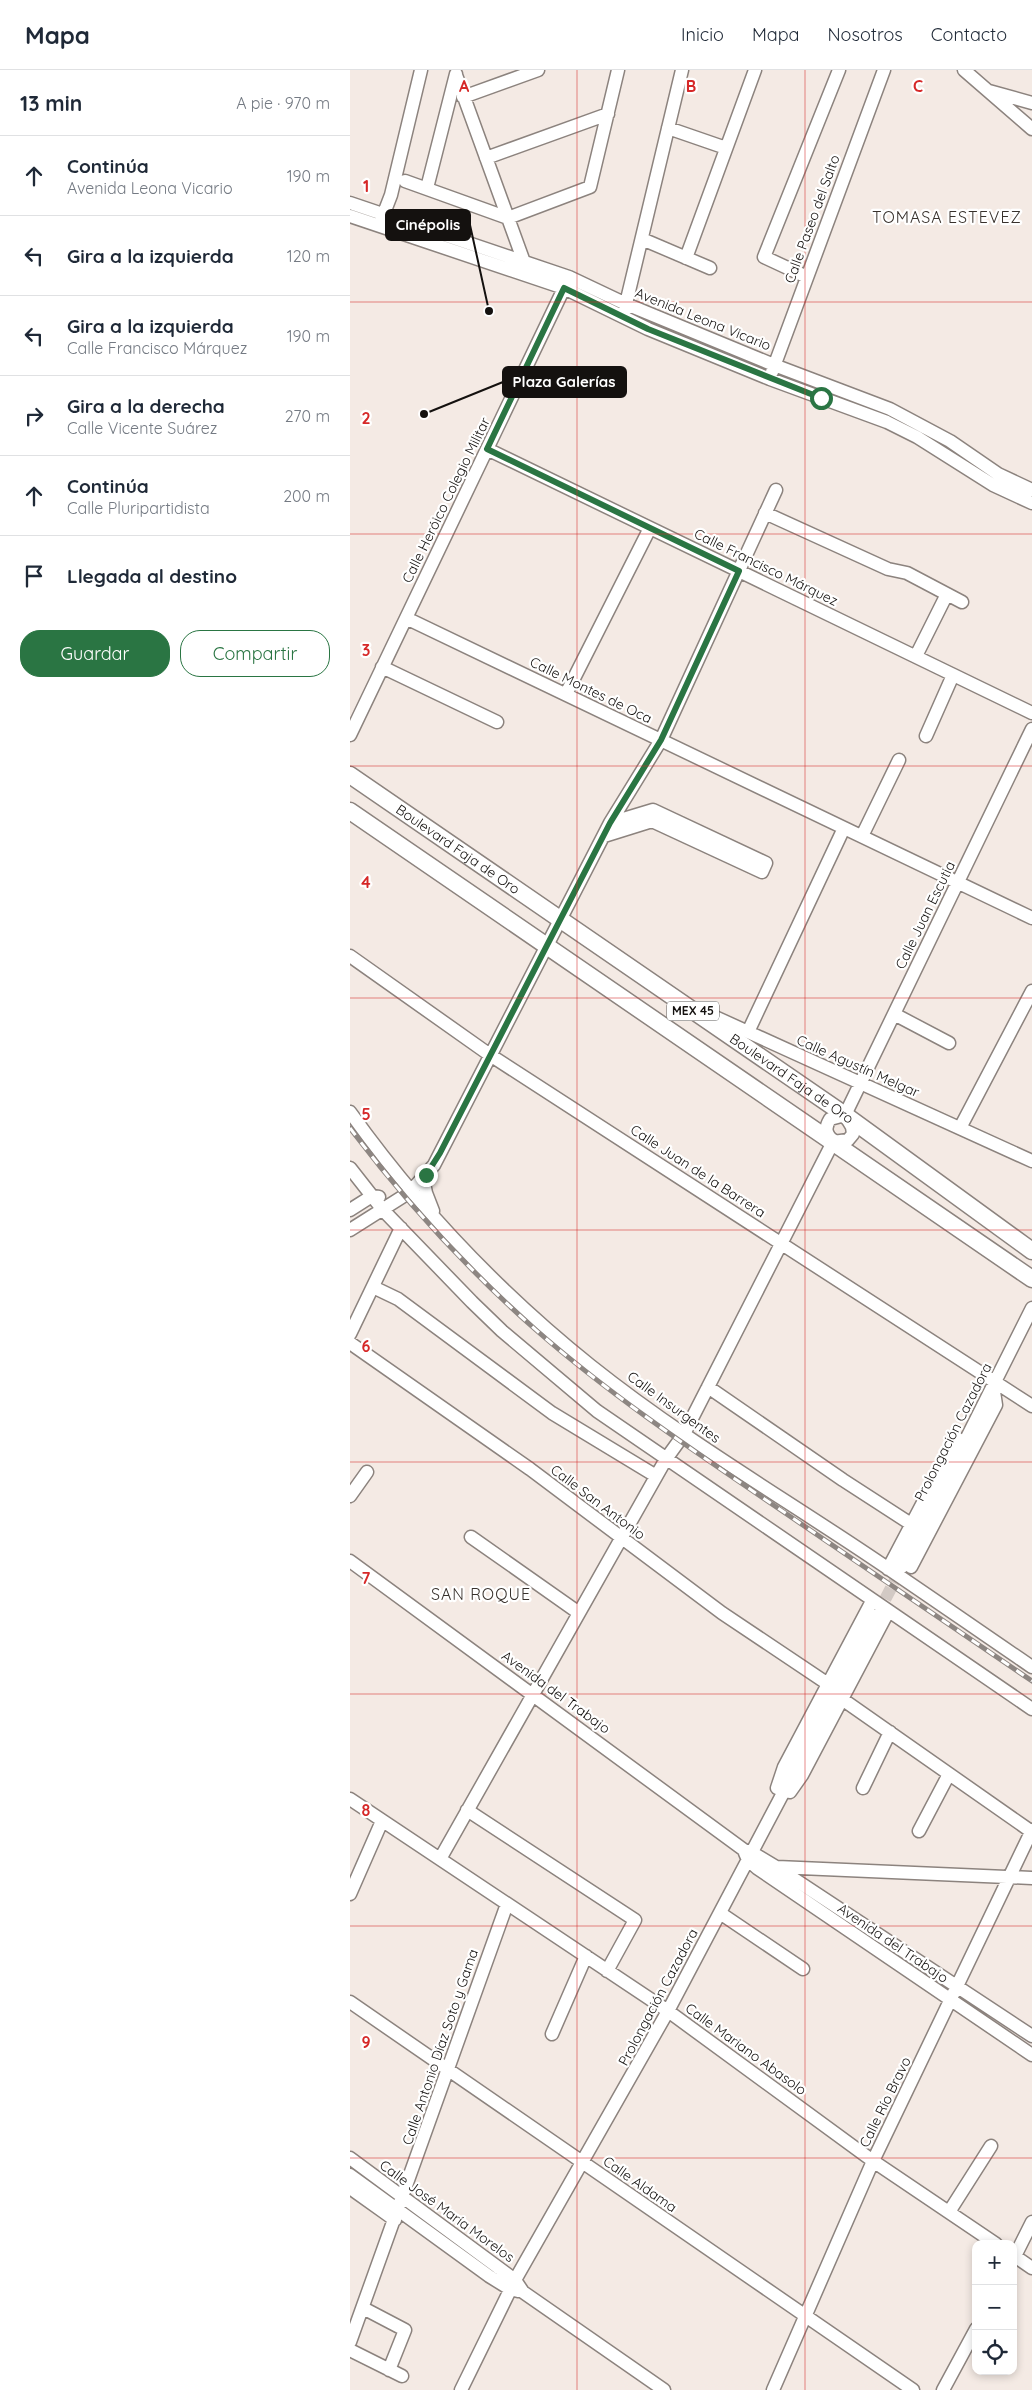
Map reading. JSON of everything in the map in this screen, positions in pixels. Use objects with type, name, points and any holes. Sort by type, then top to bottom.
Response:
[{"type":"main road","name":"Boulevard Faja de Oro","points":[[350,775],[845,1115],[1032,1251]]},
{"type":"main road","name":"Boulevard Faja de Oro","points":[[350,811],[1032,1279]]},
{"type":"street","points":[[382,219],[391,195],[421,70]]},
{"type":"street","points":[[463,97],[538,70]]},
{"type":"street","points":[[405,181],[508,218],[590,187],[618,70]]},
{"type":"street","points":[[623,317],[682,70]]},
{"type":"street","points":[[686,258],[755,70]]},
{"type":"street","points":[[806,277],[764,257],[839,70]]},
{"type":"street","name":"Calle Paseo del Salto","points":[[770,379],[806,277],[884,70]]},
{"type":"street","points":[[968,72],[984,89],[1032,129]]},
{"type":"street","points":[[456,73],[463,97],[524,262]]},
{"type":"street","points":[[427,188],[456,73]]},
{"type":"street","points":[[984,89],[1032,103]]},
{"type":"street","points":[[486,158],[608,114]]},
{"type":"street","points":[[668,128],[726,148]]},
{"type":"street","name":"Avenida Leona Vicario","points":[[350,203],[382,219],[626,304],[774,365],[890,409],[922,424],[998,474],[1032,490]]},
{"type":"street","name":"Avenida Leona Vicario","points":[[350,216],[382,219],[524,262],[567,283],[623,317],[770,379],[886,422],[917,437],[993,485],[1032,503]]},
{"type":"street","points":[[642,239],[710,268]]},
{"type":"street","name":"Calle Heróico Colegio Militar","points":[[350,735],[567,283]]},
{"type":"street","points":[[821,398],[826,384]]},
{"type":"street","name":"Calle Francisco Márquez","points":[[487,449],[1032,713]]},
{"type":"street","points":[[350,1230],[410,1192],[423,1178],[440,1153],[610,823],[661,740],[776,490]]},
{"type":"street","points":[[765,513],[888,569],[907,572],[962,602]]},
{"type":"street","points":[[566,694],[650,528]]},
{"type":"street","points":[[916,656],[947,594]]},
{"type":"street","name":"Calle Montes de Oca","points":[[406,618],[1032,918]]},
{"type":"street","points":[[382,667],[497,722]]},
{"type":"street","points":[[926,736],[953,675]]},
{"type":"street","name":"Calle Juan Escutia","points":[[845,1115],[1032,729]]},
{"type":"street","points":[[862,836],[899,760]]},
{"type":"street","points":[[604,836],[652,821],[703,839],[653,810],[610,823]]},
{"type":"street","points":[[748,1032],[844,828]]},
{"type":"street","name":"Calle Juan de la Barrera","points":[[350,956],[490,1055],[781,1243],[993,1385],[1032,1406]]},
{"type":"street","points":[[960,1128],[1032,991]]},
{"type":"street","name":"Calle Agustín Melgar","points":[[672,997],[1032,1161]]},
{"type":"street","points":[[894,1014],[949,1043]]},
{"type":"street","name":"Calle Insurgentes","points":[[350,1112],[410,1192],[521,1306],[592,1367],[684,1434],[888,1569],[903,1574],[1032,1667]]},
{"type":"street","points":[[845,1115],[852,1127],[853,1134],[848,1140],[833,1142],[826,1132],[825,1126],[830,1119],[845,1115]]},
{"type":"street","points":[[440,1859],[656,1476],[684,1434],[833,1142]]},
{"type":"street","points":[[350,1168],[384,1210],[443,1273],[502,1331],[597,1411],[872,1600],[883,1613],[1032,1709]]},
{"type":"street","points":[[423,1178],[428,1200],[439,1222]]},
{"type":"street","points":[[350,1182],[363,1185]]},
{"type":"street","points":[[350,1210],[372,1196],[396,1202]]},
{"type":"street","points":[[350,1334],[401,1228]]},
{"type":"street","points":[[373,1287],[398,1299],[552,1413],[656,1476]]},
{"type":"street","name":"Prolongación Cazadora","points":[[903,1574],[1031,1309],[1032,1297]]},
{"type":"street","name":"Calle San Antonio","points":[[350,1342],[530,1469],[722,1613],[828,1684]]},
{"type":"street","points":[[888,1569],[979,1396],[993,1385]]},
{"type":"street","points":[[708,1386],[813,1460],[912,1524]]},
{"type":"street","points":[[350,1496],[366,1472]]},
{"type":"street","points":[[471,1538],[579,1612]]},
{"type":"street","name":"Avenida del Trabajo","points":[[350,1560],[533,1694],[750,1857],[951,2000],[1032,2055]]},
{"type":"street","points":[[769,1817],[771,1803],[784,1767],[872,1600]]},
{"type":"street","points":[[769,1817],[779,1808],[802,1775],[842,1699],[883,1613]]},
{"type":"street","name":"Prolongación Cazadora","points":[[461,2390],[668,2011],[750,1857],[769,1817],[883,1613]]},
{"type":"street","points":[[842,1699],[1032,1831]]},
{"type":"street","points":[[863,1788],[890,1732]]},
{"type":"street","points":[[919,1831],[949,1774]]},
{"type":"street","name":"Calle Mariano Abasolo","points":[[350,1799],[668,2011],[873,2161],[990,2240]]},
{"type":"street","points":[[467,1810],[635,1920],[607,1971]]},
{"type":"street","points":[[350,1894],[382,1821]]},
{"type":"street","name":"Calle Río Bravo","points":[[773,2390],[873,2161],[1032,1831]]},
{"type":"street","name":"Avenida del Trabajo","points":[[750,1857],[776,1867],[1032,2036]]},
{"type":"street","points":[[776,1867],[1032,1878]]},
{"type":"street","name":"Calle Antonio Díaz Soto y Gama","points":[[350,2342],[507,1904]]},
{"type":"street","points":[[720,1913],[803,1969]]},
{"type":"street","points":[[552,2034],[586,1956]]},
{"type":"street","name":"Calle Aldama","points":[[350,2002],[914,2390]]},
{"type":"street","points":[[950,2212],[991,2146]]},
{"type":"street","name":"Calle José María Morelos","points":[[350,2158],[403,2197],[516,2287]]},
{"type":"street","name":"Calle José María Morelos","points":[[350,2175],[397,2215],[516,2287],[664,2390]]},
{"type":"street","points":[[350,2188],[397,2215]]},
{"type":"street","points":[[1017,2251],[1032,2222]]},
{"type":"street","points":[[1017,2259],[1032,2268]]},
{"type":"street","points":[[362,2308],[405,2330],[389,2370]]},
{"type":"street","points":[[943,2390],[975,2330]]},
{"type":"street","points":[[350,2350],[402,2376]]},
{"type":"tunnel","points":[[877,1615],[902,1567]]},
{"type":"railway","points":[[350,1128],[415,1208],[461,1259],[510,1307],[566,1356],[630,1405],[695,1451],[1032,1681]]},
{"type":"place","name":"Cinépolis","points":[[489,311]]},
{"type":"place","name":"Plaza Galerías","points":[[424,414]]},
{"type":"district","name":"TOMASA ESTEVEZ","points":[[947,217]]},
{"type":"district","name":"SAN ROQUE","points":[[481,1594]]},
{"type":"route","points":[[426,1175],[440,1153],[610,823],[661,740],[739,571],[487,449],[564,288],[648,329],[821,398]]}]
